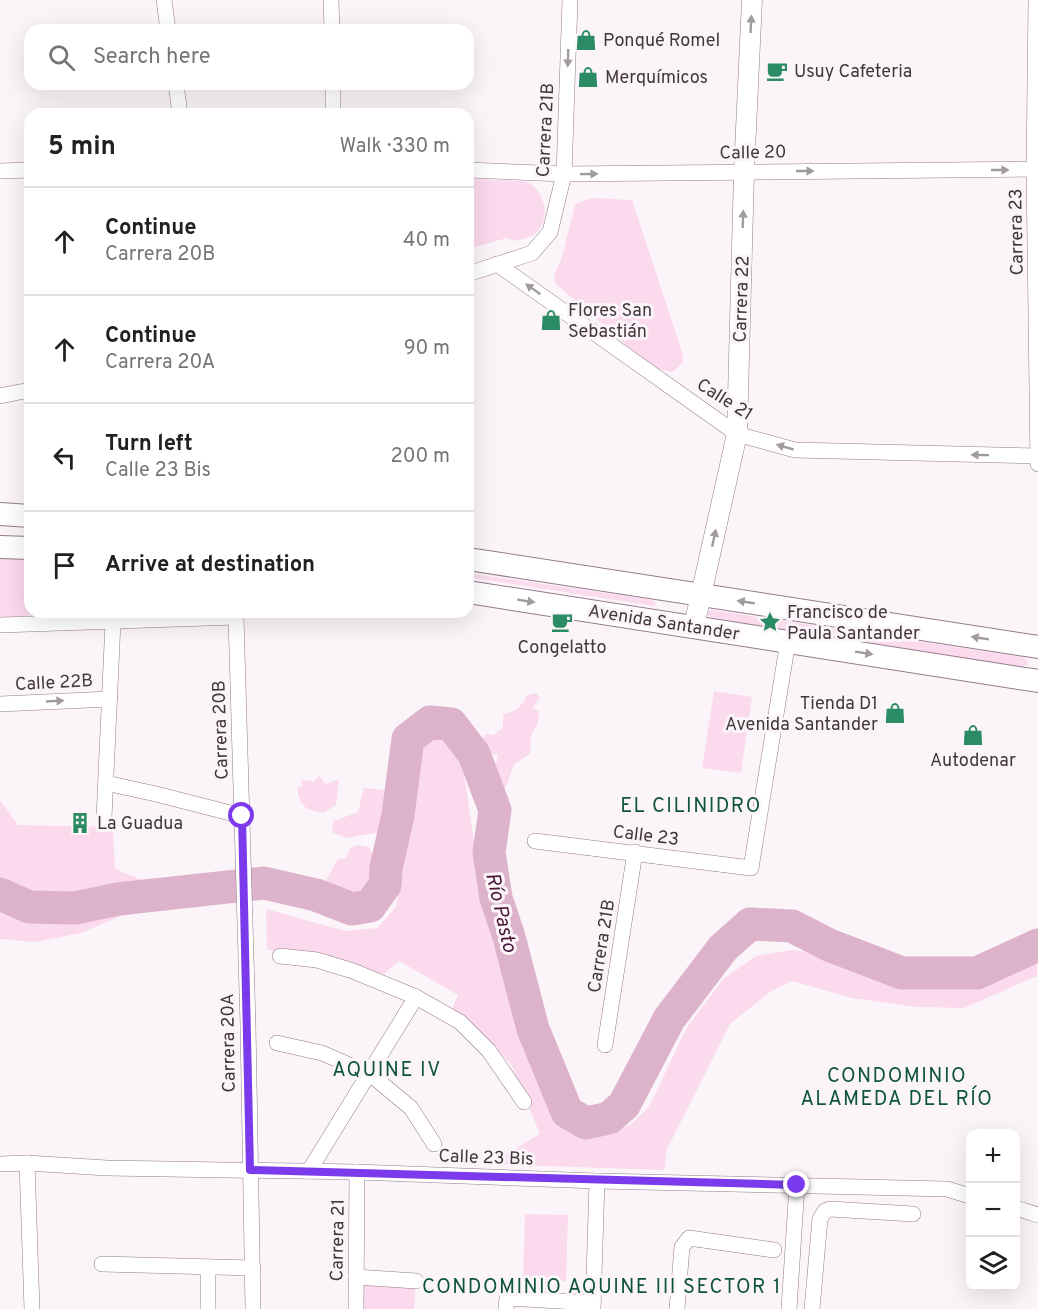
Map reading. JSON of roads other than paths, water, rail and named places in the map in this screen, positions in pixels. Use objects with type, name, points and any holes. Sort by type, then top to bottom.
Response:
[{"type":"main road","points":[[0,514],[24,516]]},
{"type":"main road","points":[[0,547],[24,548]]},
{"type":"main road","name":"Avenida Santander","points":[[474,560],[1038,647]]},
{"type":"main road","name":"Avenida Santander","points":[[474,593],[1038,681]]},
{"type":"street","points":[[164,0],[167,24]]},
{"type":"street","points":[[331,0],[332,24]]},
{"type":"street","name":"Carrera 21B","points":[[497,264],[532,253],[550,232],[564,174],[570,0]]},
{"type":"street","name":"Carrera 22","points":[[694,626],[737,434],[744,172],[752,0]]},
{"type":"street","name":"Carrera 23","points":[[1036,0],[1038,464]]},
{"type":"street","points":[[177,90],[179,108]]},
{"type":"street","points":[[333,90],[333,108]]},
{"type":"street","name":"Calle 20","points":[[474,170],[564,174],[1036,169]]},
{"type":"street","points":[[0,171],[24,170]]},
{"type":"street","points":[[474,272],[497,264]]},
{"type":"street","name":"Calle 21","points":[[497,264],[737,434],[795,450],[1038,456]]},
{"type":"street","points":[[0,396],[24,391]]},
{"type":"street","points":[[0,625],[174,618]]},
{"type":"street","name":"Carrera 20B","points":[[236,618],[245,915]]},
{"type":"street","points":[[104,818],[113,622]]},
{"type":"street","name":"Calle 23","points":[[535,841],[751,868],[788,641]]},
{"type":"street","name":"Calle 22B","points":[[0,704],[110,699]]},
{"type":"street","points":[[106,783],[242,816]]},
{"type":"street","name":"Carrera 21B","points":[[605,1045],[635,852]]},
{"type":"street","name":"Carrera 20A","points":[[245,915],[253,1309]]},
{"type":"street","points":[[280,956],[317,960],[353,971],[416,997],[460,1022],[489,1051],[524,1102]]},
{"type":"street","points":[[309,1171],[416,997]]},
{"type":"street","points":[[277,1043],[322,1053],[370,1074],[411,1108],[434,1144]]},
{"type":"street","points":[[27,1163],[32,1309]]},
{"type":"street","name":"Calle 23 Bis","points":[[0,1164],[947,1189],[966,1195]]},
{"type":"street","name":"Carrera 21","points":[[356,1309],[357,1172]]},
{"type":"street","points":[[506,1309],[507,1299],[593,1306],[597,1181]]},
{"type":"street","points":[[789,1309],[797,1185]]},
{"type":"street","points":[[812,1309],[820,1219],[825,1211],[830,1209],[913,1214]]},
{"type":"street","points":[[1020,1209],[1038,1215]]},
{"type":"street","points":[[677,1309],[682,1247],[686,1240],[774,1250]]},
{"type":"street","points":[[102,1264],[253,1268]]},
{"type":"street","points":[[208,1267],[208,1309]]},
{"type":"street","points":[[356,1277],[416,1281]]},
{"type":"waterway","name":"Río Pasto","points":[[0,894],[29,907],[75,908],[118,899],[264,883],[316,895],[352,909],[370,906],[385,885],[386,868],[398,815],[408,739],[430,722],[451,724],[474,754],[495,810],[489,852],[496,898],[509,937],[533,1029],[567,1112],[586,1123],[609,1118],[624,1105],[669,1019],[723,948],[750,924],[792,926],[829,945],[902,973],[977,973],[1038,945]]},
{"type":"place","name":"Ponqué Romel","points":[[586,40]]},
{"type":"place","name":"Usuy Cafeteria","points":[[777,71]]},
{"type":"place","name":"Merquímicos","points":[[588,77]]},
{"type":"place","name":"Flores San Sebastián","points":[[551,320]]},
{"type":"place","name":"Congelatto","points":[[562,622]]},
{"type":"place","name":"Francisco de Paula Santander","points":[[770,622]]},
{"type":"place","name":"Tienda D1 Avenida Santander","points":[[895,713]]},
{"type":"place","name":"Autodenar","points":[[973,735]]},
{"type":"place","name":"La Guadua","points":[[80,823]]},
{"type":"district","name":"EL CILINIDRO","points":[[691,805]]},
{"type":"district","name":"AQUINE IV","points":[[387,1069]]},
{"type":"district","name":"CONDOMINIO ALAMEDA DEL RÍO","points":[[897,1086]]},
{"type":"district","name":"CONDOMINIO AQUINE III SECTOR 1","points":[[602,1286]]}]
